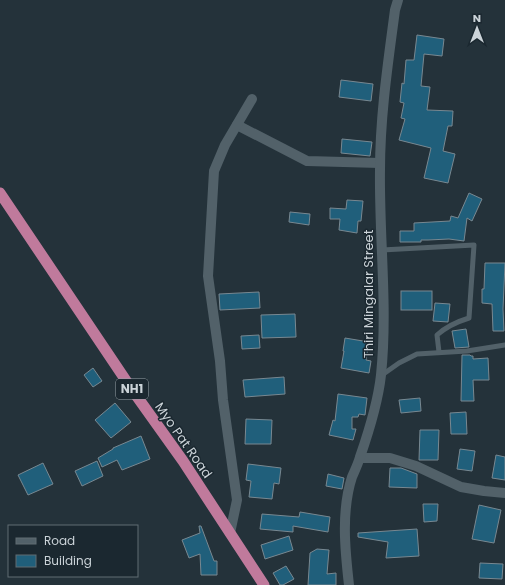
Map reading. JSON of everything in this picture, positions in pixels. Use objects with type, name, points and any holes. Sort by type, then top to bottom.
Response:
[{"type":"highway","name":"Myo Pat Road","points":[[0,193],[133,391],[183,461],[264,585]]},
{"type":"street","name":"Thiri Mingalar Street","points":[[349,585],[345,521],[352,478],[373,417],[381,376],[383,309],[380,163],[381,128],[395,10],[398,0]]},
{"type":"street","points":[[230,533],[237,500],[208,276],[214,171],[225,145],[252,99]]},
{"type":"street","points":[[237,125],[307,161],[380,163]]},
{"type":"street","points":[[360,458],[390,458],[416,466],[461,487],[505,493]]},
{"type":"lane","points":[[382,250],[474,245],[469,318],[455,322],[446,327],[437,335],[440,352]]},
{"type":"lane","points":[[381,376],[399,363],[417,354],[467,351],[505,345]]},
{"type":"building","points":[[417,35],[444,39],[442,56],[424,54],[421,86],[430,87],[427,110],[453,111],[452,126],[448,126],[443,151],[455,154],[448,183],[424,178],[431,148],[399,140],[405,119],[401,118],[404,103],[400,102],[402,83],[404,84],[406,60],[414,60]]},
{"type":"building","points":[[341,80],[373,84],[371,101],[339,97]]},
{"type":"building","points":[[342,139],[372,142],[370,156],[341,153]]},
{"type":"building","points":[[469,193],[482,199],[472,221],[467,218],[464,241],[449,239],[421,240],[421,242],[400,242],[400,231],[414,231],[414,223],[450,221],[451,216],[458,218]]},
{"type":"building","points":[[347,200],[363,201],[361,221],[358,221],[357,233],[339,230],[340,219],[330,219],[330,208],[346,209]]},
{"type":"building","points":[[290,212],[310,214],[309,225],[289,222]]},
{"type":"building","points":[[485,263],[505,263],[503,309],[504,331],[493,331],[492,304],[482,303]]},
{"type":"building","points":[[401,291],[432,291],[432,310],[401,310]]},
{"type":"building","points":[[259,292],[260,308],[220,310],[219,294]]},
{"type":"building","points":[[435,303],[450,304],[448,322],[433,321]]},
{"type":"building","points":[[295,314],[296,337],[262,338],[261,315]]},
{"type":"building","points":[[466,329],[469,347],[455,348],[452,331]]},
{"type":"building","points":[[259,335],[260,348],[242,349],[241,336]]},
{"type":"building","points":[[345,338],[369,342],[366,360],[371,361],[369,373],[341,368]]},
{"type":"building","points":[[462,355],[473,356],[473,359],[488,358],[489,380],[473,380],[474,401],[461,401]]},
{"type":"building","points":[[93,368],[102,381],[93,387],[84,375]]},
{"type":"building","points":[[284,377],[285,394],[245,397],[243,380]]},
{"type":"building","points":[[338,394],[367,398],[365,415],[359,414],[358,417],[352,417],[352,429],[356,429],[353,440],[329,435],[333,420],[335,421]]},
{"type":"building","points":[[420,398],[421,411],[401,413],[399,400]]},
{"type":"building","points":[[115,403],[131,422],[111,438],[95,420]]},
{"type":"building","points":[[466,412],[467,434],[451,434],[450,413]]},
{"type":"building","points":[[246,419],[272,420],[271,444],[245,444]]},
{"type":"building","points":[[420,430],[439,430],[438,460],[419,460]]},
{"type":"building","points":[[141,436],[150,459],[122,470],[117,460],[102,467],[98,458],[113,448]]},
{"type":"building","points":[[460,449],[475,451],[472,471],[457,469]]},
{"type":"building","points":[[496,455],[505,457],[505,480],[492,478]]},
{"type":"building","points":[[97,461],[103,476],[82,486],[75,471]]},
{"type":"building","points":[[43,463],[53,484],[28,495],[18,475]]},
{"type":"building","points":[[248,464],[281,468],[279,484],[274,483],[272,499],[249,497],[251,481],[246,480]]},
{"type":"building","points":[[390,468],[401,468],[417,474],[417,488],[389,487]]},
{"type":"building","points":[[328,474],[344,478],[342,489],[326,486]]},
{"type":"building","points":[[423,504],[438,504],[437,521],[424,522]]},
{"type":"building","points":[[479,505],[501,510],[494,543],[472,539]]},
{"type":"building","points":[[300,512],[330,517],[328,532],[293,526],[293,532],[260,529],[262,514],[299,517]]},
{"type":"building","points":[[199,526],[201,526],[214,561],[217,561],[217,575],[201,575],[200,554],[189,558],[182,540],[200,533]]},
{"type":"building","points":[[417,529],[419,556],[386,558],[388,542],[358,537],[358,533]]},
{"type":"building","points":[[289,536],[293,550],[265,559],[261,545]]},
{"type":"building","points":[[317,549],[329,550],[327,574],[336,573],[336,585],[308,585],[310,553]]},
{"type":"building","points":[[480,563],[503,564],[502,579],[479,578]]},
{"type":"building","points":[[286,566],[294,579],[280,585],[273,573]]}]
